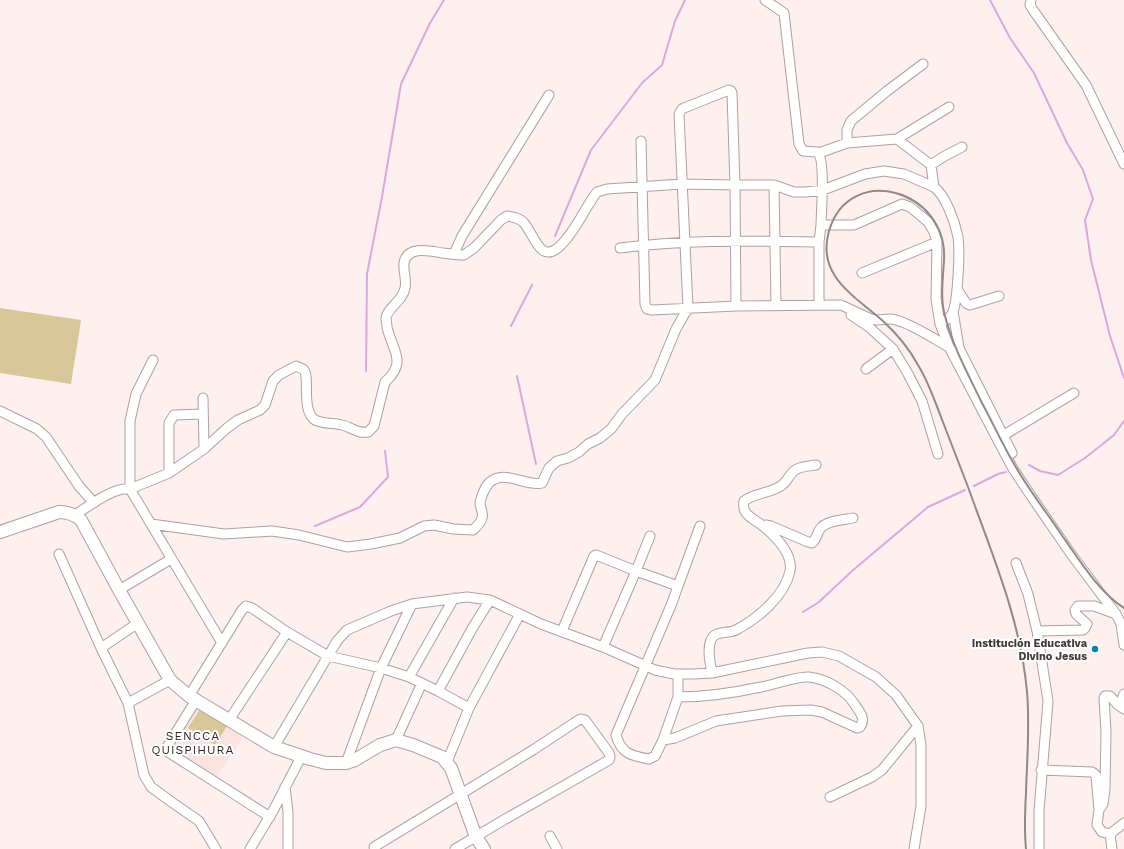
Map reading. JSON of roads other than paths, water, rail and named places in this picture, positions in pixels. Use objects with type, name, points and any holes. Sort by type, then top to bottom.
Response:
[{"type":"main road","points":[[0,532],[59,512],[68,512],[75,515],[81,520],[170,680],[192,698],[274,747],[326,763],[346,763],[355,760],[380,745],[396,740],[413,745],[442,757],[447,762],[476,837],[484,849]]},
{"type":"street","points":[[765,0],[784,13],[799,144],[803,151],[817,152],[819,154],[847,143],[897,139],[949,107]]},
{"type":"street","points":[[1031,0],[1030,5],[1033,10],[1086,85],[1124,164]]},
{"type":"street","points":[[847,143],[847,130],[851,121],[923,64]]},
{"type":"street","points":[[151,524],[224,534],[272,531],[299,535],[347,547],[400,538],[424,526],[434,525],[453,529],[473,530],[479,524],[483,516],[480,503],[484,490],[489,483],[498,478],[512,478],[536,485],[542,483],[549,468],[557,461],[568,458],[588,444],[600,438],[611,429],[622,414],[655,380],[676,329],[688,308],[680,112],[684,108],[729,90],[732,93],[735,185],[736,306]]},
{"type":"street","points":[[454,254],[462,236],[549,95]]},
{"type":"street","points":[[897,139],[931,165],[934,187]]},
{"type":"street","points":[[641,141],[645,304],[647,308],[652,310],[736,306],[841,305],[874,320],[888,318],[897,320],[949,347]]},
{"type":"street","points":[[931,165],[942,157],[962,147]]},
{"type":"street","points":[[819,154],[821,157],[823,190],[819,242],[819,305]]},
{"type":"street","points":[[75,515],[120,489],[130,489],[169,473],[204,450],[227,428],[238,420],[260,410],[265,405],[273,382],[279,375],[296,366],[304,370],[306,374],[306,398],[311,415],[315,419],[346,426],[365,433],[372,430],[376,421],[385,382],[390,377],[398,363],[396,351],[390,338],[386,318],[390,309],[397,303],[405,290],[405,258],[414,252],[425,250],[464,255],[474,248],[501,220],[507,216],[516,217],[524,222],[541,250],[547,252],[560,247],[576,226],[597,192],[614,188],[643,185],[682,184],[774,185],[794,192],[806,192],[823,190],[865,174],[884,171],[904,174],[934,187],[947,202],[958,237],[957,289],[953,310],[959,348],[1024,486],[1071,554],[1116,614],[1121,624],[1124,645]]},
{"type":"street","points":[[774,185],[776,305]]},
{"type":"street","points":[[821,225],[854,225],[902,204],[910,207],[928,222],[934,232],[937,242],[936,299],[940,324],[949,347],[1012,453]]},
{"type":"street","points":[[620,248],[686,243],[775,241],[819,242]]},
{"type":"street","points":[[862,273],[937,242]]},
{"type":"street","points":[[957,289],[966,303],[970,305],[999,296]]},
{"type":"street","points":[[834,305],[869,326],[893,349],[922,401],[938,454]]},
{"type":"street","points":[[940,324],[948,318],[953,310]]},
{"type":"street","points":[[866,369],[893,349]]},
{"type":"street","points":[[153,360],[136,394],[130,421],[130,489],[222,643]]},
{"type":"street","points":[[1003,440],[1074,393]]},
{"type":"street","points":[[203,398],[204,450]]},
{"type":"street","points":[[0,411],[37,429],[46,437],[79,486],[94,503]]},
{"type":"street","points":[[169,473],[169,423],[171,418],[174,415],[203,414]]},
{"type":"street","points":[[712,673],[709,646],[711,639],[717,634],[734,631],[760,614],[776,600],[790,572],[789,557],[763,526],[748,515],[745,511],[744,501],[772,491],[784,484],[791,473],[796,469],[816,466]]},
{"type":"street","points":[[763,526],[771,526],[812,543],[816,540],[820,528],[826,524],[853,518]]},
{"type":"street","points":[[678,674],[678,697],[663,740],[655,756],[649,760],[632,756],[621,749],[616,735],[672,603],[700,526]]},
{"type":"street","points":[[603,647],[650,536]]},
{"type":"street","points":[[60,554],[101,648],[128,703],[144,775],[151,787],[199,821],[216,849]]},
{"type":"street","points":[[562,631],[592,558],[595,555],[678,586]]},
{"type":"street","points":[[119,590],[171,559]]},
{"type":"street","points":[[1016,563],[1028,594],[1037,631],[1048,701],[1041,770],[1038,823],[1039,849]]},
{"type":"street","points":[[274,747],[337,641],[347,630],[391,611],[412,604],[466,597],[490,600],[506,606],[541,624],[603,647],[655,670],[678,674],[712,673],[808,653],[830,653],[839,656],[882,681],[904,705],[918,726],[921,745],[921,806],[914,849]]},
{"type":"street","points":[[409,677],[454,598]]},
{"type":"street","points":[[438,691],[473,627],[490,600]]},
{"type":"street","points":[[346,763],[381,668],[412,604]]},
{"type":"street","points":[[270,817],[168,752],[167,747],[222,643],[246,606],[252,608],[287,632],[328,656],[381,668],[409,677],[469,708]]},
{"type":"street","points":[[1037,631],[1083,630],[1086,628],[1087,624],[1076,614],[1075,610],[1078,606],[1094,606],[1116,614]]},
{"type":"street","points":[[447,762],[469,708],[520,614]]},
{"type":"street","points":[[101,648],[138,623]]},
{"type":"street","points":[[229,720],[287,632]]},
{"type":"street","points":[[663,740],[675,738],[716,721],[782,711],[811,710],[822,712],[857,728],[860,727],[863,721],[862,715],[847,694],[823,681],[808,677],[737,692],[704,697],[678,697]]},
{"type":"street","points":[[128,703],[170,680]]},
{"type":"street","points":[[396,740],[422,683]]},
{"type":"street","points":[[1124,694],[1122,699],[1124,705]]},
{"type":"street","points":[[1099,810],[1103,804],[1105,789],[1105,696],[1110,696],[1124,709]]},
{"type":"street","points":[[374,847],[581,719],[585,720],[609,753],[610,757],[604,764],[455,849]]},
{"type":"street","points":[[830,797],[872,778],[882,770],[918,726]]},
{"type":"street","points":[[250,849],[270,817],[301,756]]},
{"type":"street","points":[[1041,770],[1092,772],[1096,775],[1099,810],[1097,822],[1098,827],[1104,834],[1110,834],[1124,823]]},
{"type":"street","points":[[285,786],[288,812],[288,849]]},
{"type":"street","points":[[1110,834],[1112,849]]},
{"type":"street","points":[[550,836],[557,849]]},
{"type":"waterway","points":[[366,371],[367,274],[382,197],[401,84],[430,23],[444,0]]},
{"type":"waterway","points":[[555,236],[591,150],[642,83],[662,65],[675,21],[685,0]]},
{"type":"waterway","points":[[990,0],[1010,38],[1034,73],[1067,143],[1083,170],[1093,199],[1085,220],[1091,260],[1110,336],[1124,378]]},
{"type":"waterway","points":[[511,326],[532,285]]},
{"type":"waterway","points":[[517,376],[536,464]]},
{"type":"waterway","points":[[1029,465],[1040,471],[1058,475],[1085,458],[1114,435],[1124,421]]},
{"type":"waterway","points":[[315,526],[360,507],[388,477],[385,451]]},
{"type":"waterway","points":[[974,486],[998,474],[1006,472]]},
{"type":"waterway","points":[[803,612],[819,602],[852,571],[928,507],[965,490]]},
{"type":"railway","points":[[1026,849],[1025,820],[1028,704],[1024,666],[1019,639],[996,563],[968,487],[922,371],[907,347],[893,331],[841,284],[833,273],[828,261],[826,247],[829,231],[840,210],[856,196],[875,191],[896,193],[915,201],[931,216],[941,236],[944,260],[942,295],[943,309],[948,327],[966,371],[1003,445],[1022,478],[1090,576],[1106,594],[1124,608]]},
{"type":"place","name":"Institución Educativa Divino Jesus","points":[[1095,649]]},
{"type":"district","name":"SENCCA QUISPIHURA","points":[[193,743]]}]
